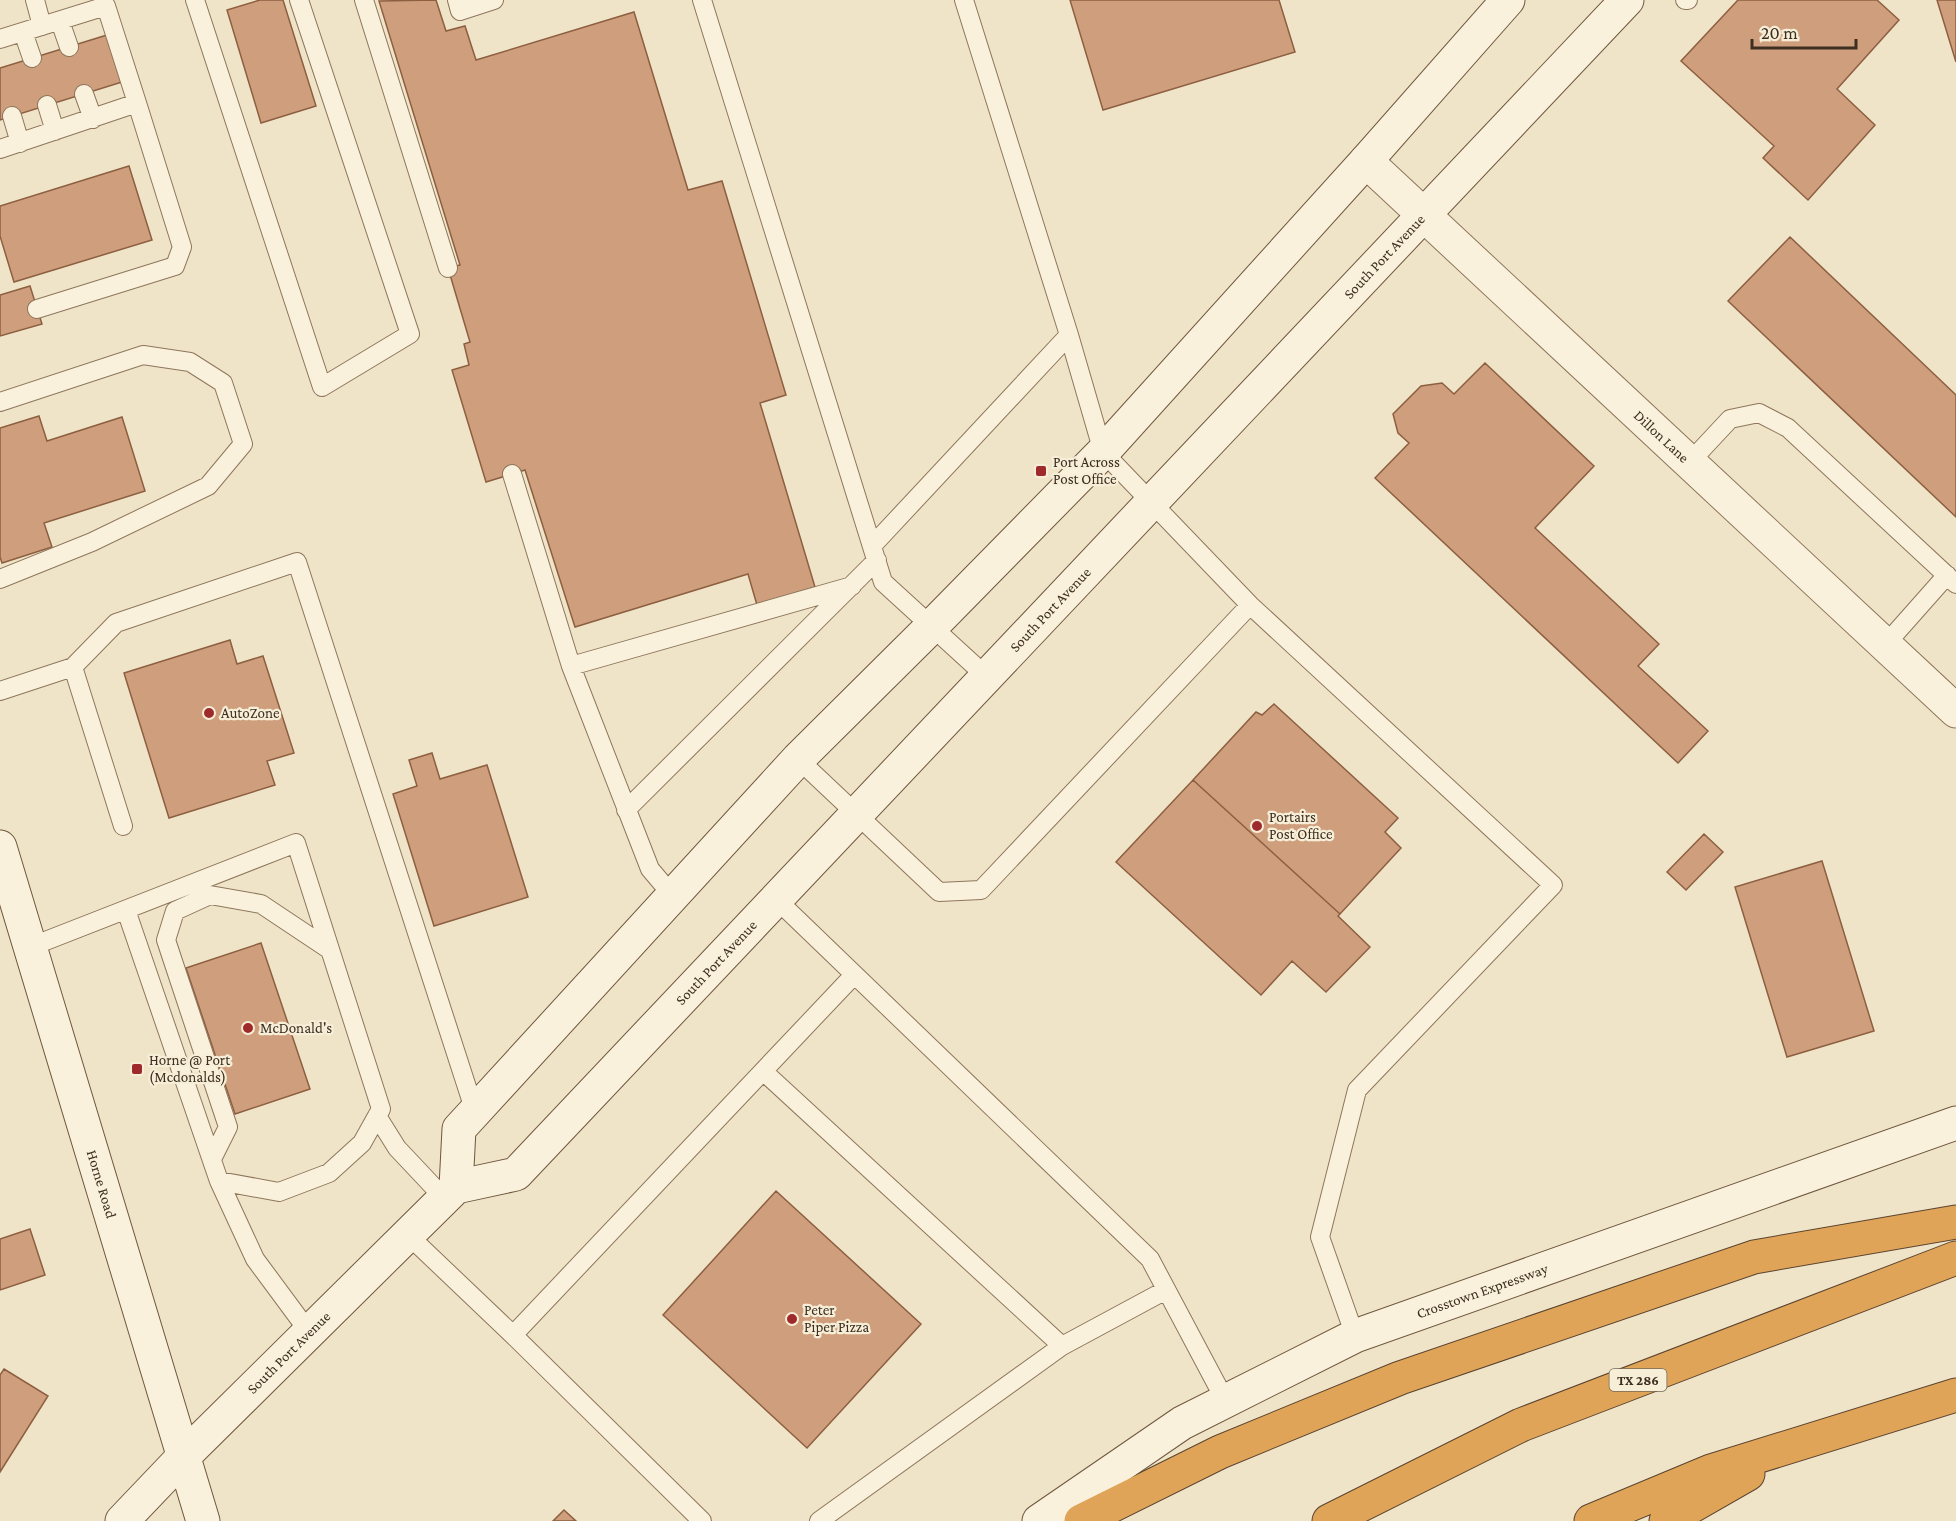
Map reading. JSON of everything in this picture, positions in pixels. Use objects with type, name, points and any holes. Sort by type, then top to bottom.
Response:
[{"type":"highway","points":[[1081,1521],[1220,1452],[1400,1378],[1731,1264],[1754,1257],[1956,1222]]},
{"type":"highway","name":"TX 286","points":[[1329,1521],[1521,1425],[1956,1258]]},
{"type":"highway","points":[[1592,1521],[1712,1471],[1956,1395]]},
{"type":"highway","points":[[1666,1521],[1807,1441]]},
{"type":"main road","points":[[450,1193],[459,1129],[798,759],[1102,452],[1366,161],[1508,0]]},
{"type":"main road","name":"South Port Avenue","points":[[123,1521],[183,1456],[450,1193],[516,1174],[1627,0]]},
{"type":"main road","name":"Dillon Lane","points":[[1366,161],[1956,711]]},
{"type":"main road","name":"Horne Road","points":[[0,847],[203,1521]]},
{"type":"main road","name":"Crosstown Expressway","points":[[1039,1521],[1182,1423],[1355,1336],[1956,1123]]},
{"type":"lane","points":[[34,0],[42,26]]},
{"type":"lane","points":[[195,0],[322,387],[410,333],[299,0]]},
{"type":"lane","points":[[364,0],[448,268]]},
{"type":"lane","points":[[457,0],[460,11],[494,0]]},
{"type":"lane","points":[[702,0],[883,582],[987,677]]},
{"type":"lane","points":[[964,0],[1069,335],[1102,452],[1250,605],[1553,885],[1357,1090],[1320,1237],[1355,1336]]},
{"type":"lane","points":[[0,39],[106,6],[182,247],[175,266],[37,309]]},
{"type":"lane","points":[[60,21],[69,47]]},
{"type":"lane","points":[[23,32],[32,58]]},
{"type":"lane","points":[[84,94],[93,119]]},
{"type":"lane","points":[[0,150],[137,104]]},
{"type":"lane","points":[[47,105],[55,131]]},
{"type":"lane","points":[[12,116],[20,143]]},
{"type":"lane","points":[[626,810],[852,586],[874,553],[1069,335]]},
{"type":"lane","points":[[0,402],[143,355],[190,362],[223,383],[243,444],[208,486],[92,542],[0,579]]},
{"type":"lane","points":[[1689,462],[1730,419],[1759,413],[1788,428],[1951,579],[1885,645]]},
{"type":"lane","points":[[512,474],[571,666],[650,868],[672,894]]},
{"type":"lane","points":[[0,691],[73,667],[117,623],[297,562],[475,1112]]},
{"type":"lane","points":[[571,666],[852,586]]},
{"type":"lane","points":[[798,759],[939,892],[981,890],[1250,605]]},
{"type":"lane","points":[[73,667],[123,826]]},
{"type":"lane","points":[[30,947],[296,843],[381,1109],[362,1143],[329,1173],[279,1192],[219,1181]]},
{"type":"lane","points":[[212,1160],[228,1127],[166,940],[175,911],[210,895],[261,904],[330,950]]},
{"type":"lane","points":[[776,899],[1150,1260],[1226,1401]]},
{"type":"lane","points":[[126,910],[219,1181],[255,1259],[309,1332]]},
{"type":"lane","points":[[513,1335],[854,975]]},
{"type":"lane","points":[[763,1071],[1062,1346]]},
{"type":"lane","points":[[377,1116],[397,1148],[450,1193]]},
{"type":"lane","points":[[407,1234],[702,1521]]},
{"type":"lane","points":[[819,1521],[1062,1346],[1166,1290]]},
{"type":"building","points":[[260,0],[283,0],[316,106],[261,123],[227,10]]},
{"type":"building","points":[[436,0],[446,31],[465,26],[476,60],[634,12],[688,190],[722,181],[786,395],[760,403],[815,587],[757,605],[748,574],[575,627],[525,470],[486,482],[452,370],[469,365],[464,344],[470,342],[448,268],[460,265],[379,1]]},
{"type":"building","points":[[1070,0],[1279,0],[1295,52],[1103,110]]},
{"type":"building","points":[[1738,0],[1877,0],[1899,20],[1837,89],[1875,125],[1808,200],[1763,158],[1774,146],[1681,61]]},
{"type":"building","points":[[1937,0],[1956,0],[1956,62]]},
{"type":"building","points":[[107,35],[122,82],[0,120],[0,68]]},
{"type":"building","points":[[129,166],[152,240],[14,282],[0,236],[0,206]]},
{"type":"building","points":[[1790,237],[1956,395],[1956,517],[1728,301]]},
{"type":"building","points":[[30,286],[42,324],[0,336],[0,295]]},
{"type":"building","points":[[1485,363],[1594,466],[1535,528],[1659,644],[1638,666],[1708,731],[1678,763],[1375,478],[1409,443],[1398,433],[1393,414],[1421,386],[1442,383],[1454,394]]},
{"type":"building","points":[[39,416],[47,441],[122,417],[145,491],[44,523],[52,547],[2,563],[0,557],[0,428]]},
{"type":"building","name":"AutoZone","points":[[230,640],[237,664],[263,656],[294,753],[267,761],[275,785],[169,818],[124,673]]},
{"type":"building","points":[[1274,704],[1398,818],[1385,832],[1401,848],[1340,914],[1193,780],[1256,712],[1262,715]]},
{"type":"building","points":[[432,753],[440,779],[487,765],[528,897],[434,926],[393,794],[417,786],[409,760]]},
{"type":"building","points":[[1193,780],[1340,914],[1338,916],[1370,947],[1326,992],[1292,961],[1261,995],[1116,862]]},
{"type":"building","points":[[1704,834],[1723,852],[1686,890],[1667,872]]},
{"type":"building","points":[[1822,861],[1874,1031],[1787,1057],[1735,887]]},
{"type":"building","name":"McDonald's","points":[[261,943],[310,1089],[235,1114],[186,968]]},
{"type":"building","name":"Peter Piper Pizza","points":[[776,1191],[921,1324],[807,1448],[663,1315]]},
{"type":"building","points":[[30,1229],[45,1275],[0,1290],[0,1239]]},
{"type":"building","points":[[4,1369],[48,1396],[0,1472],[0,1375]]},
{"type":"building","points":[[564,1510],[576,1521],[553,1521]]},
{"type":"place","name":"Port Across Post Office","points":[[1041,471]]},
{"type":"place","name":"AutoZone","points":[[209,713]]},
{"type":"place","name":"Portairs Post Office","points":[[1257,826]]},
{"type":"place","name":"McDonald's","points":[[248,1028]]},
{"type":"place","name":"Horne @ Port (Mcdonalds)","points":[[137,1069]]},
{"type":"place","name":"Peter Piper Pizza","points":[[792,1319]]}]
